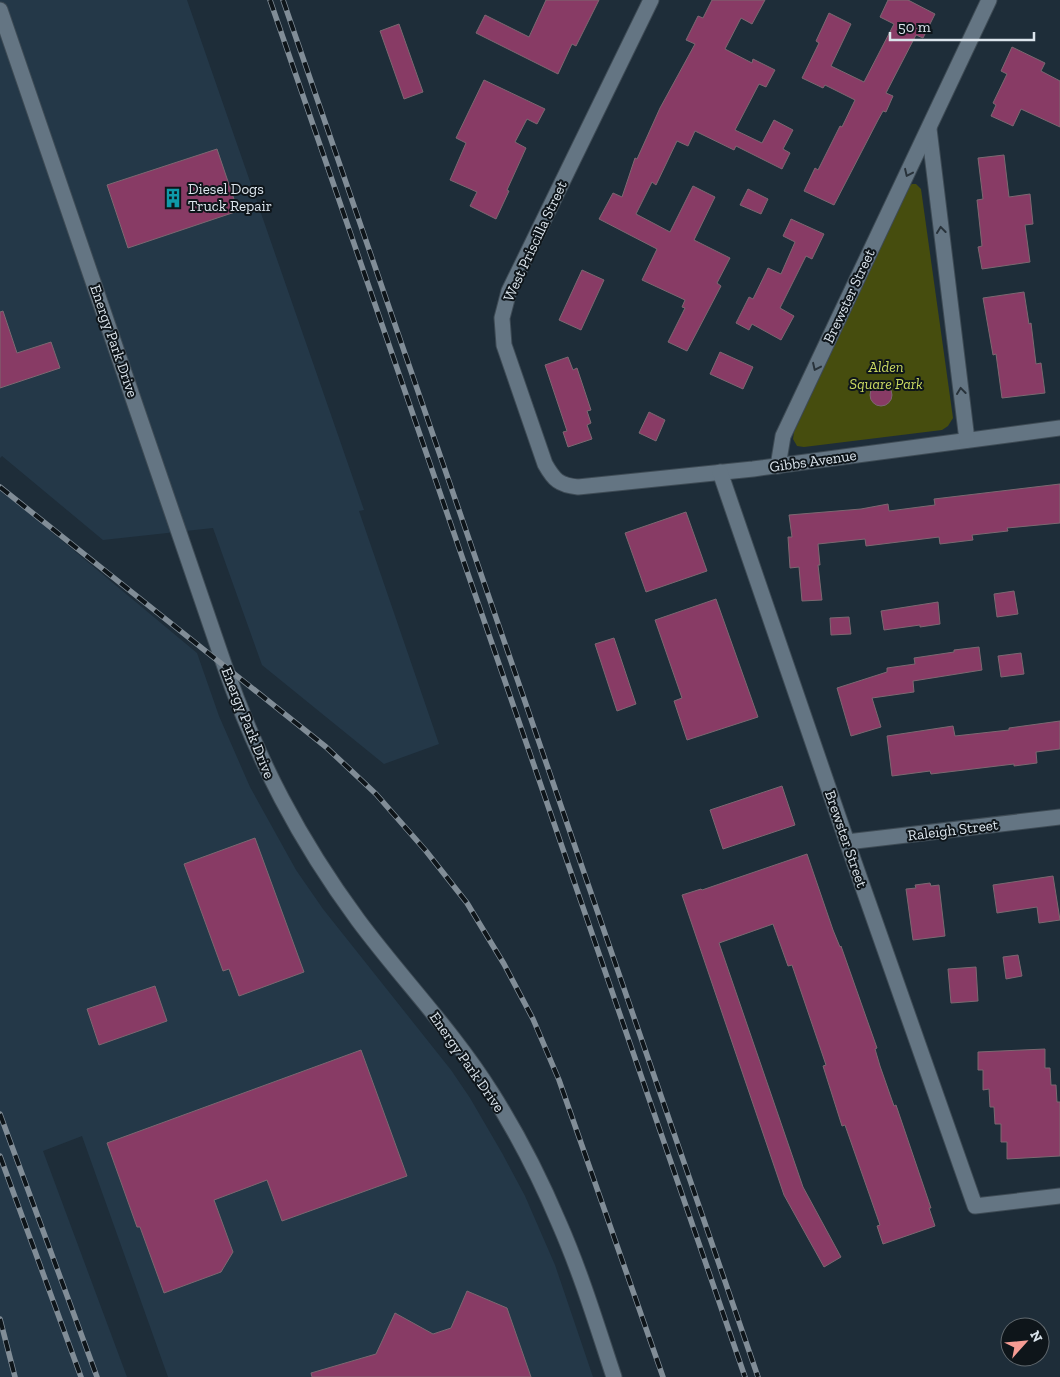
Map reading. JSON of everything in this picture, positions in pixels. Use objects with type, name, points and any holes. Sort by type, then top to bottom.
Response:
[{"type":"street","name":"West Priscilla Street","points":[[565,486],[552,476],[545,464],[504,345],[502,318],[509,291],[650,0]]},
{"type":"street","name":"Brewster Street","points":[[778,466],[783,436],[989,0]]},
{"type":"street","name":"Energy Park Drive","points":[[0,10],[225,667],[258,751],[290,817],[331,882],[359,922],[466,1056],[491,1092],[507,1120],[536,1172],[560,1224],[614,1377]]},
{"type":"street","points":[[928,129],[967,440]]},
{"type":"street","name":"Gibbs Avenue","points":[[565,486],[578,487],[778,466],[1060,428]]},
{"type":"street","name":"Brewster Street","points":[[720,472],[975,1206],[1060,1196]]},
{"type":"street","name":"Raleigh Street","points":[[847,842],[1060,817]]},
{"type":"shaded area","points":[[0,0],[187,0],[364,510],[359,511],[439,744],[384,764],[262,665],[213,528],[103,540],[2,456],[0,458]]},
{"type":"shaded area","points":[[0,489],[197,653],[219,716],[250,787],[296,870],[323,909],[451,1070],[470,1098],[502,1153],[525,1196],[555,1265],[593,1377],[168,1377],[82,1136],[43,1151],[127,1377],[0,1377]]},
{"type":"green space","name":"Alden Square Park","points":[[916,184],[921,189],[953,418],[948,426],[942,430],[804,447],[797,446],[793,439],[794,432],[908,187]]},
{"type":"building","points":[[546,0],[599,0],[576,46],[572,44],[558,74],[476,33],[485,15],[529,37]]},
{"type":"building","points":[[712,0],[765,0],[752,24],[741,18],[725,49],[752,63],[753,59],[775,70],[766,87],[759,84],[735,130],[762,143],[774,120],[793,130],[783,149],[790,153],[782,169],[736,146],[734,150],[695,131],[688,146],[677,141],[656,185],[652,182],[636,214],[670,232],[693,186],[715,197],[694,240],[730,258],[717,283],[721,286],[687,351],[668,342],[685,308],[682,307],[685,300],[642,280],[657,249],[599,219],[613,193],[622,197],[635,158],[637,159],[660,108],[695,44],[686,40],[698,16],[703,18]]},
{"type":"building","points":[[888,0],[908,0],[935,14],[923,38],[916,35],[886,93],[893,96],[886,112],[883,111],[834,205],[804,191],[815,168],[818,170],[855,100],[825,85],[823,88],[802,78],[819,43],[816,41],[829,13],[851,24],[831,66],[864,82],[894,24],[880,17]]},
{"type":"building","points":[[399,24],[423,92],[404,99],[380,31]]},
{"type":"building","points":[[1012,47],[1045,63],[1041,71],[1060,81],[1060,127],[1021,109],[1013,126],[991,116],[996,105],[993,103],[1007,74],[1001,71]]},
{"type":"building","points":[[484,80],[545,109],[537,124],[527,119],[515,142],[526,148],[496,219],[470,206],[477,192],[450,180],[466,143],[456,138]]},
{"type":"building","name":"Diesel Dogs Truck Repair","points":[[217,149],[238,211],[128,248],[107,185]]},
{"type":"building","points":[[1004,155],[1009,197],[1030,194],[1033,224],[1025,225],[1030,262],[982,269],[978,247],[982,246],[977,200],[983,199],[978,158]]},
{"type":"building","points":[[748,189],[768,199],[761,214],[740,205]]},
{"type":"building","points":[[791,219],[824,234],[812,259],[806,256],[780,308],[794,316],[781,340],[752,324],[749,330],[736,323],[749,297],[753,299],[768,268],[781,274],[795,242],[783,236]]},
{"type":"building","points":[[582,270],[604,280],[581,330],[559,320]]},
{"type":"building","points":[[1024,292],[1029,324],[1031,323],[1036,364],[1041,363],[1045,393],[1002,398],[996,354],[993,355],[983,298]]},
{"type":"building","points":[[3,311],[17,353],[51,342],[60,368],[0,388],[0,312]]},
{"type":"building","points":[[720,352],[753,367],[743,389],[710,374]]},
{"type":"building","points":[[568,357],[573,370],[577,368],[591,410],[587,411],[591,423],[587,425],[592,439],[568,447],[563,432],[567,431],[545,365]]},
{"type":"building","points":[[881,384],[889,387],[892,395],[889,403],[881,406],[873,403],[870,395],[873,387]]},
{"type":"building","points":[[649,412],[665,420],[656,441],[639,433]]},
{"type":"building","points":[[1060,484],[1060,523],[1007,528],[1008,531],[972,535],[973,540],[940,544],[939,537],[866,546],[865,539],[818,544],[822,600],[802,601],[799,567],[790,568],[788,537],[792,537],[789,515],[861,509],[888,504],[889,511],[935,505],[934,499]]},
{"type":"building","points":[[686,512],[707,571],[646,592],[625,533]]},
{"type":"building","points":[[1014,591],[1018,614],[997,617],[994,594]]},
{"type":"building","points":[[716,599],[758,717],[687,740],[674,701],[682,698],[655,620]]},
{"type":"building","points":[[938,602],[940,624],[884,630],[881,611]]},
{"type":"building","points":[[849,617],[851,634],[831,635],[830,618]]},
{"type":"building","points":[[614,638],[636,704],[617,711],[595,644]]},
{"type":"building","points":[[979,647],[982,670],[913,681],[914,692],[872,698],[881,727],[851,736],[837,688],[887,672],[887,668],[915,664],[914,658]]},
{"type":"building","points":[[1021,653],[1024,674],[1001,677],[998,656]]},
{"type":"building","points":[[1060,721],[1060,749],[1036,752],[1037,763],[931,774],[930,771],[892,776],[887,736],[953,726],[955,736],[1009,730],[1009,728]]},
{"type":"building","points":[[782,786],[795,825],[723,849],[710,810]]},
{"type":"building","points":[[255,838],[304,972],[239,996],[229,969],[223,971],[184,864]]},
{"type":"building","points":[[807,854],[877,1048],[875,1049],[880,1066],[894,1106],[896,1105],[931,1208],[929,1208],[935,1226],[883,1244],[877,1226],[880,1225],[845,1125],[842,1126],[823,1066],[826,1065],[792,965],[788,966],[773,924],[719,943],[803,1187],[841,1257],[824,1267],[784,1195],[682,895]]},
{"type":"building","points":[[1053,876],[1060,920],[1039,923],[1037,907],[997,913],[993,885]]},
{"type":"building","points":[[930,883],[931,886],[939,885],[945,936],[913,940],[906,889],[916,888],[915,885]]},
{"type":"building","points":[[1018,955],[1022,976],[1006,979],[1003,957]]},
{"type":"building","points":[[976,967],[978,1001],[951,1003],[948,969]]},
{"type":"building","points":[[155,986],[167,1021],[99,1045],[87,1009]]},
{"type":"building","points":[[1045,1049],[1045,1068],[1050,1068],[1051,1085],[1056,1085],[1057,1102],[1060,1102],[1060,1156],[1007,1159],[1007,1142],[1001,1142],[1001,1124],[995,1124],[994,1107],[990,1107],[989,1089],[983,1090],[983,1070],[978,1070],[978,1052]]},
{"type":"building","points":[[361,1050],[407,1176],[282,1221],[267,1180],[214,1200],[233,1252],[221,1272],[164,1293],[140,1227],[137,1227],[107,1143]]},
{"type":"building","points":[[467,1291],[507,1308],[531,1377],[312,1377],[311,1373],[376,1354],[395,1313],[433,1334],[451,1328]]},
{"type":"railway","points":[[270,0],[745,1377]]},
{"type":"railway","points":[[283,0],[758,1377]]},
{"type":"railway","points":[[0,487],[326,747],[376,794],[426,851],[467,903],[504,964],[533,1019],[559,1080],[663,1377]]},
{"type":"railway","points":[[0,1114],[97,1377]]},
{"type":"railway","points":[[0,1156],[81,1377]]},
{"type":"railway","points":[[0,1319],[15,1377]]},
{"type":"place","name":"Diesel Dogs Truck Repair","points":[[173,198]]}]
